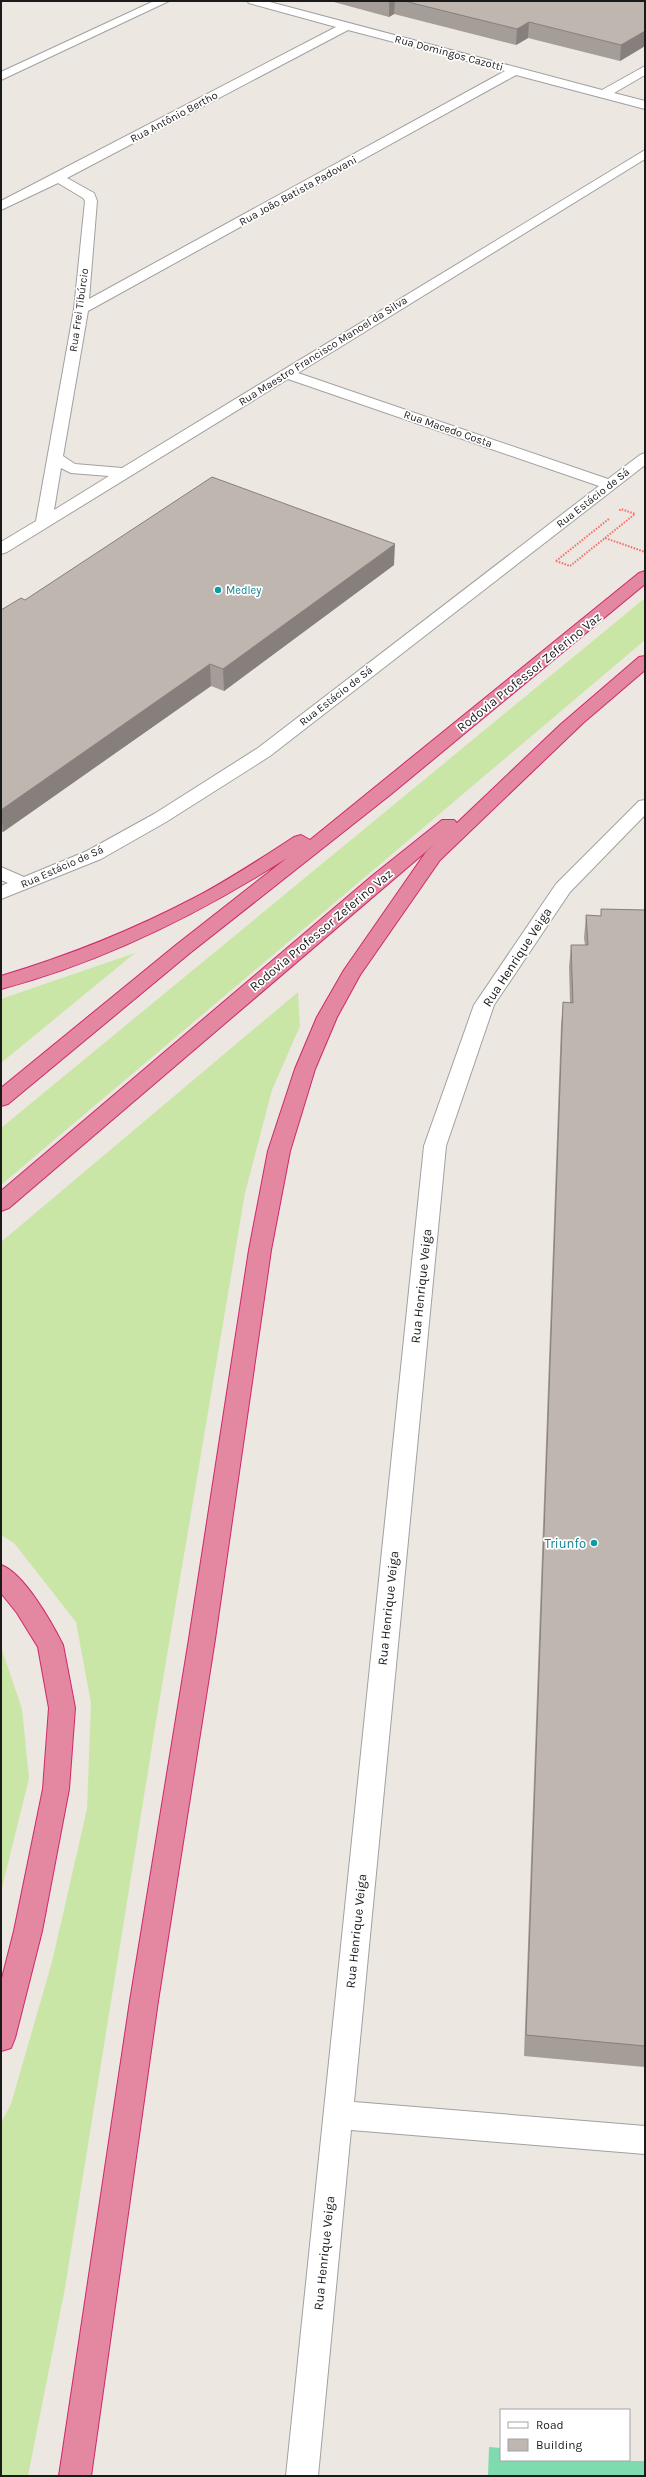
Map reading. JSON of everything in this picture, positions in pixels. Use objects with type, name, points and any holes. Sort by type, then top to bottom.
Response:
[{"type":"highway","name":"Rodovia Professor Zeferino Vaz","points":[[1,1099],[184,949],[384,791],[645,576]]},
{"type":"highway","name":"Rodovia Professor Zeferino Vaz","points":[[1,1204],[379,880],[576,721],[645,661]]},
{"type":"highway","points":[[75,2476],[144,2001],[202,1639],[258,1258],[279,1151],[305,1069],[327,1017],[351,974],[433,856],[576,721]]},
{"type":"highway","points":[[1,983],[50,968],[114,943],[203,900],[384,791]]},
{"type":"highway","points":[[1,1575],[26,1606],[50,1645],[62,1708],[56,1789],[28,1931],[1,2038]]},
{"type":"street","points":[[1,76],[163,1]]},
{"type":"street","name":"Rua Domingos Cazotti","points":[[253,1],[645,105]]},
{"type":"street","name":"Rua Antônio Bertho","points":[[1,206],[58,178],[346,26]]},
{"type":"street","points":[[604,94],[645,70]]},
{"type":"street","name":"Rua João Batista Padovani","points":[[81,309],[321,179],[514,71]]},
{"type":"street","name":"Rua Maestro Francisco Manoel da Silva","points":[[1,549],[126,474],[645,154]]},
{"type":"street","name":"Rua Frei Tibúrcio","points":[[44,522],[81,309],[90,198],[58,178]]},
{"type":"street","name":"Rua Macedo Costa","points":[[286,374],[610,485]]},
{"type":"street","points":[[55,458],[71,468],[126,474]]},
{"type":"street","name":"Rua Estácio de Sá","points":[[1,893],[94,855],[160,818],[264,752],[645,458]]},
{"type":"street","name":"Rua Henrique Veiga","points":[[302,2476],[435,1146],[484,1005],[563,888],[645,805]]},
{"type":"street","points":[[1,873],[25,884]]},
{"type":"street","points":[[338,2114],[645,2140]]},
{"type":"path","points":[[621,509],[635,514],[605,538],[570,566],[556,561],[621,509]]},
{"type":"path","points":[[605,538],[645,552]]},
{"type":"green space","points":[[645,598],[645,640],[1,1185],[1,1128]]},
{"type":"green space","points":[[135,953],[1,1063],[1,999]]},
{"type":"green space","points":[[298,992],[300,1026],[272,1090],[245,1193],[158,1709],[65,2288],[28,2476],[1,2476],[1,2123],[11,2104],[52,1962],[87,1809],[91,1703],[76,1622],[14,1543],[1,1535],[1,1242]]},
{"type":"green space","points":[[1,1647],[22,1709],[29,1778],[1,1892]]},
{"type":"green space","points":[[489,2447],[500,2448],[500,2461],[645,2461],[645,2476],[488,2476]]},
{"type":"building","points":[[404,1],[645,1],[645,31],[621,45],[529,22],[517,29]]},
{"type":"building","points":[[212,477],[395,544],[223,669],[210,664],[1,810],[1,610],[21,598],[25,600]]},
{"type":"building","name":"Triunfo","points":[[601,909],[645,910],[645,2046],[526,2035],[563,1002],[573,1003],[571,945],[588,945],[586,915],[601,916]]},
{"type":"place","name":"Medley","points":[[218,590]]},
{"type":"place","name":"Triunfo","points":[[594,1543]]}]
